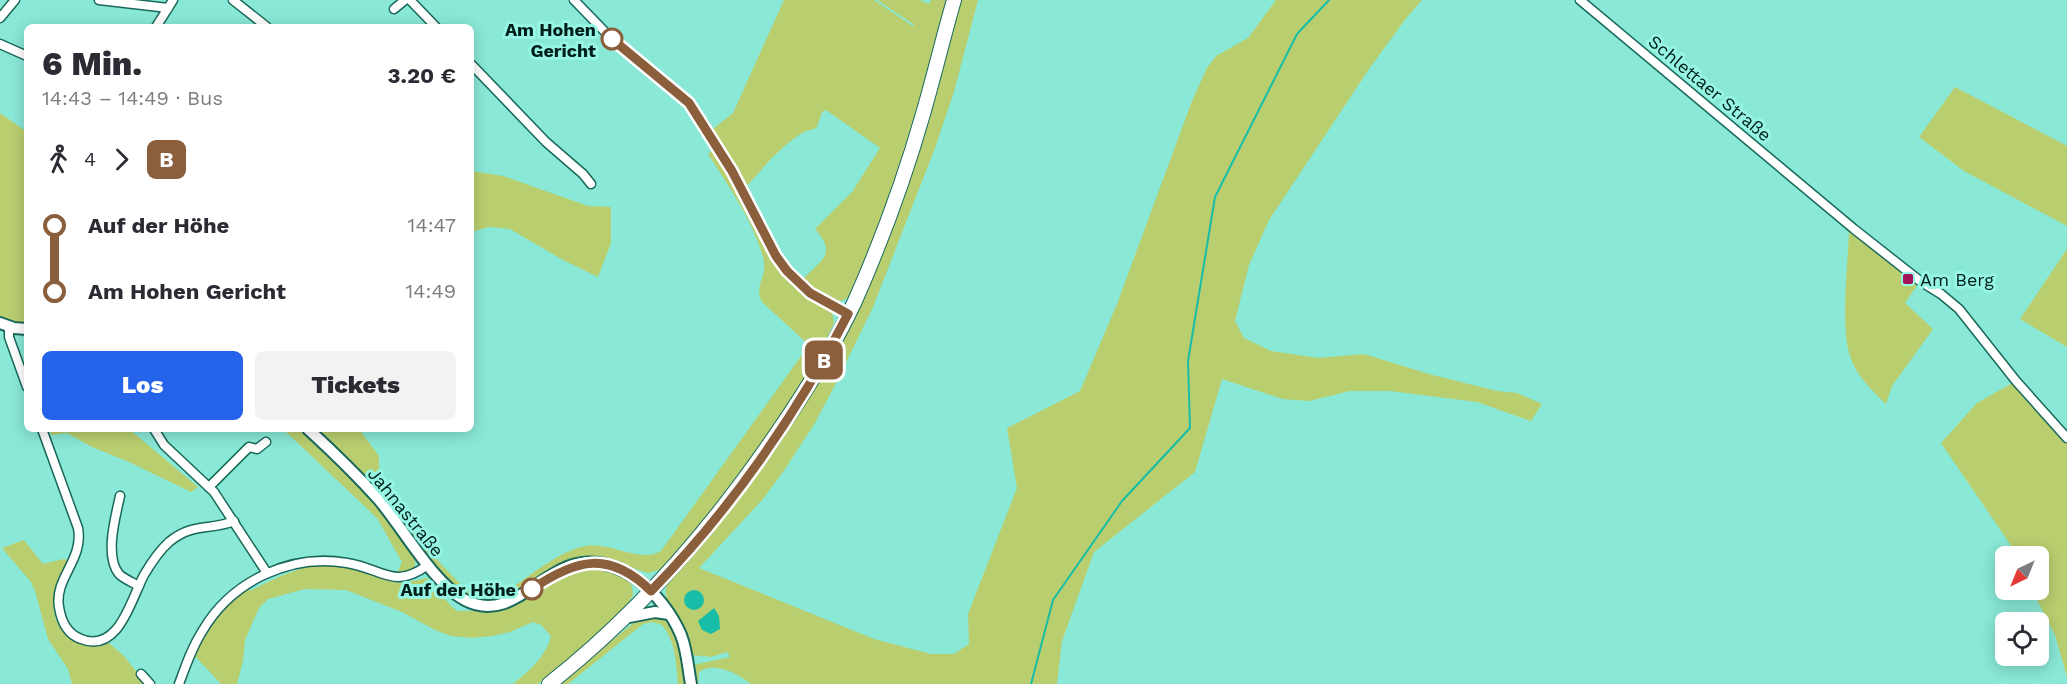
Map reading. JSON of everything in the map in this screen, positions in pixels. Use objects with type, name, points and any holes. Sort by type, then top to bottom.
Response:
[{"type":"main road","points":[[549,684],[651,591],[709,524],[757,462],[813,379],[848,314],[880,239],[909,158],[954,0]]},
{"type":"street","points":[[0,18],[15,0]]},
{"type":"street","points":[[99,0],[170,4],[158,24]]},
{"type":"street","points":[[233,0],[263,24]]},
{"type":"street","points":[[394,9],[405,0]]},
{"type":"street","points":[[410,0],[433,24]]},
{"type":"street","points":[[574,0],[608,35],[689,103],[732,171],[776,256],[787,271],[810,293],[848,314]]},
{"type":"street","name":"Schlettaer Straße","points":[[1580,0],[1820,201],[1920,281],[1959,309],[2016,381],[2067,438]]},
{"type":"street","points":[[0,44],[24,55]]},
{"type":"street","points":[[474,67],[546,142],[583,174],[591,184]]},
{"type":"street","points":[[24,328],[5,325],[24,379]]},
{"type":"street","points":[[43,432],[80,539],[78,552],[63,581],[59,596],[60,613],[65,626],[72,634],[82,639],[98,641],[116,631],[157,556],[176,537],[197,527],[234,521]]},
{"type":"street","points":[[156,432],[164,445],[209,487],[267,573]]},
{"type":"street","name":"Jahnastraße","points":[[311,432],[379,500],[428,565],[460,597],[484,606],[502,604],[520,597],[549,577],[576,565],[602,563],[629,574],[651,591],[669,614],[681,636],[691,684]]},
{"type":"street","points":[[209,487],[249,447],[257,449],[266,442]]},
{"type":"street","points":[[120,496],[114,523],[114,563],[120,576],[139,586]]},
{"type":"street","points":[[179,684],[194,644],[212,615],[231,596],[267,573],[304,562],[339,561],[402,578],[428,565]]},
{"type":"street","points":[[624,618],[655,612],[669,614]]},
{"type":"street","points":[[141,674],[150,684]]},
{"type":"shaded area","points":[[784,0],[874,0],[914,27],[913,24],[877,0],[920,0],[929,4],[931,0],[948,0],[918,112],[889,202],[849,297],[843,300],[830,300],[802,280],[821,262],[826,251],[822,238],[815,229],[852,192],[880,148],[826,110],[822,112],[817,127],[804,132],[787,144],[746,187],[713,129],[733,113]]},
{"type":"shaded area","points":[[960,0],[978,0],[954,92],[935,148],[873,307],[815,423],[785,469],[763,499],[699,568],[874,639],[931,654],[954,654],[969,644],[968,614],[1017,488],[1007,428],[1080,391],[1117,304],[1192,101],[1207,68],[1216,56],[1248,38],[1276,0],[1422,0],[1369,69],[1269,220],[1249,265],[1235,321],[1244,338],[1271,351],[1318,358],[1364,354],[1429,374],[1497,391],[1517,393],[1542,404],[1531,421],[1477,402],[1390,391],[1350,391],[1309,401],[1283,399],[1222,379],[1195,472],[1094,552],[1062,641],[1057,684],[751,684],[726,670],[712,668],[699,672],[698,684],[678,684],[670,639],[662,625],[653,622],[643,624],[568,684],[557,684],[640,618],[655,617],[668,623],[676,637],[684,667],[730,657],[727,652],[711,657],[691,655],[670,609],[667,600],[667,584],[775,445],[848,330]]},
{"type":"shaded area","points":[[1955,87],[2067,146],[2067,226],[1964,171],[1919,137]]},
{"type":"shaded area","points":[[0,113],[24,130],[24,325],[0,317]]},
{"type":"shaded area","points":[[714,150],[783,274],[795,287],[832,312],[834,323],[816,360],[753,460],[708,518],[662,569],[648,573],[605,559],[586,557],[565,562],[543,576],[541,574],[523,589],[506,597],[494,601],[475,599],[450,581],[380,494],[318,432],[361,432],[379,456],[379,482],[383,493],[454,577],[465,588],[480,596],[500,593],[557,557],[585,546],[604,546],[644,555],[661,551],[809,345],[762,302],[759,290],[764,264],[758,243],[732,191],[708,154]]},
{"type":"shaded area","points":[[474,171],[503,176],[588,206],[611,207],[611,243],[598,277],[563,260],[510,229],[489,227],[474,231]]},
{"type":"shaded area","points":[[1849,231],[1920,281],[1905,303],[1933,329],[1892,386],[1886,404],[1856,370],[1847,343],[1845,295]]},
{"type":"shaded area","points":[[2067,249],[2067,347],[2020,319]]},
{"type":"shaded area","points":[[2016,381],[2067,438],[2067,677],[2055,635],[2049,623],[2049,612],[2043,612],[2037,600],[2049,600],[2049,546],[2011,546],[1941,443],[1977,403]]},
{"type":"shaded area","points":[[50,432],[133,432],[198,487],[191,492],[92,447],[67,433],[51,435]]},
{"type":"shaded area","points":[[286,432],[306,432],[334,458],[386,515],[413,555],[415,564],[412,570],[397,573],[402,562],[377,518]]},
{"type":"shaded area","points":[[24,540],[43,564],[63,559],[69,560],[58,584],[54,600],[54,611],[62,630],[78,642],[88,645],[98,646],[109,643],[124,656],[146,684],[72,684],[68,669],[48,639],[31,582],[2,548]]},
{"type":"shaded area","points":[[323,564],[360,569],[394,582],[403,583],[427,578],[457,611],[495,610],[517,603],[568,572],[586,568],[612,572],[627,580],[632,586],[633,595],[627,605],[575,654],[538,684],[513,684],[536,663],[549,644],[551,636],[541,625],[533,622],[510,632],[492,636],[472,638],[451,636],[402,612],[346,590],[305,589],[268,599],[259,608],[245,640],[237,684],[221,684],[193,654],[203,635],[216,618],[248,588],[250,591],[295,571]]},
{"type":"shaded area","points":[[694,590],[701,593],[704,600],[701,607],[694,610],[687,607],[684,600],[687,593]]},
{"type":"shaded area","points":[[714,608],[719,616],[720,629],[711,634],[702,630],[698,621]]},
{"type":"waterway","points":[[1031,684],[1053,600],[1122,501],[1190,428],[1188,361],[1215,197],[1297,34],[1329,0]]},
{"type":"bus line","name":"B","points":[[532,589],[567,567],[593,562],[620,569],[646,585],[651,591],[734,494],[757,462],[813,379],[848,314],[810,293],[787,271],[776,256],[732,171],[689,103],[612,39]]},
{"type":"place","name":"Am Hohen Gericht","points":[[612,39]]},
{"type":"place","name":"Am Berg","points":[[1908,279]]},
{"type":"place","name":"Auf der Höhe","points":[[532,589]]}]
